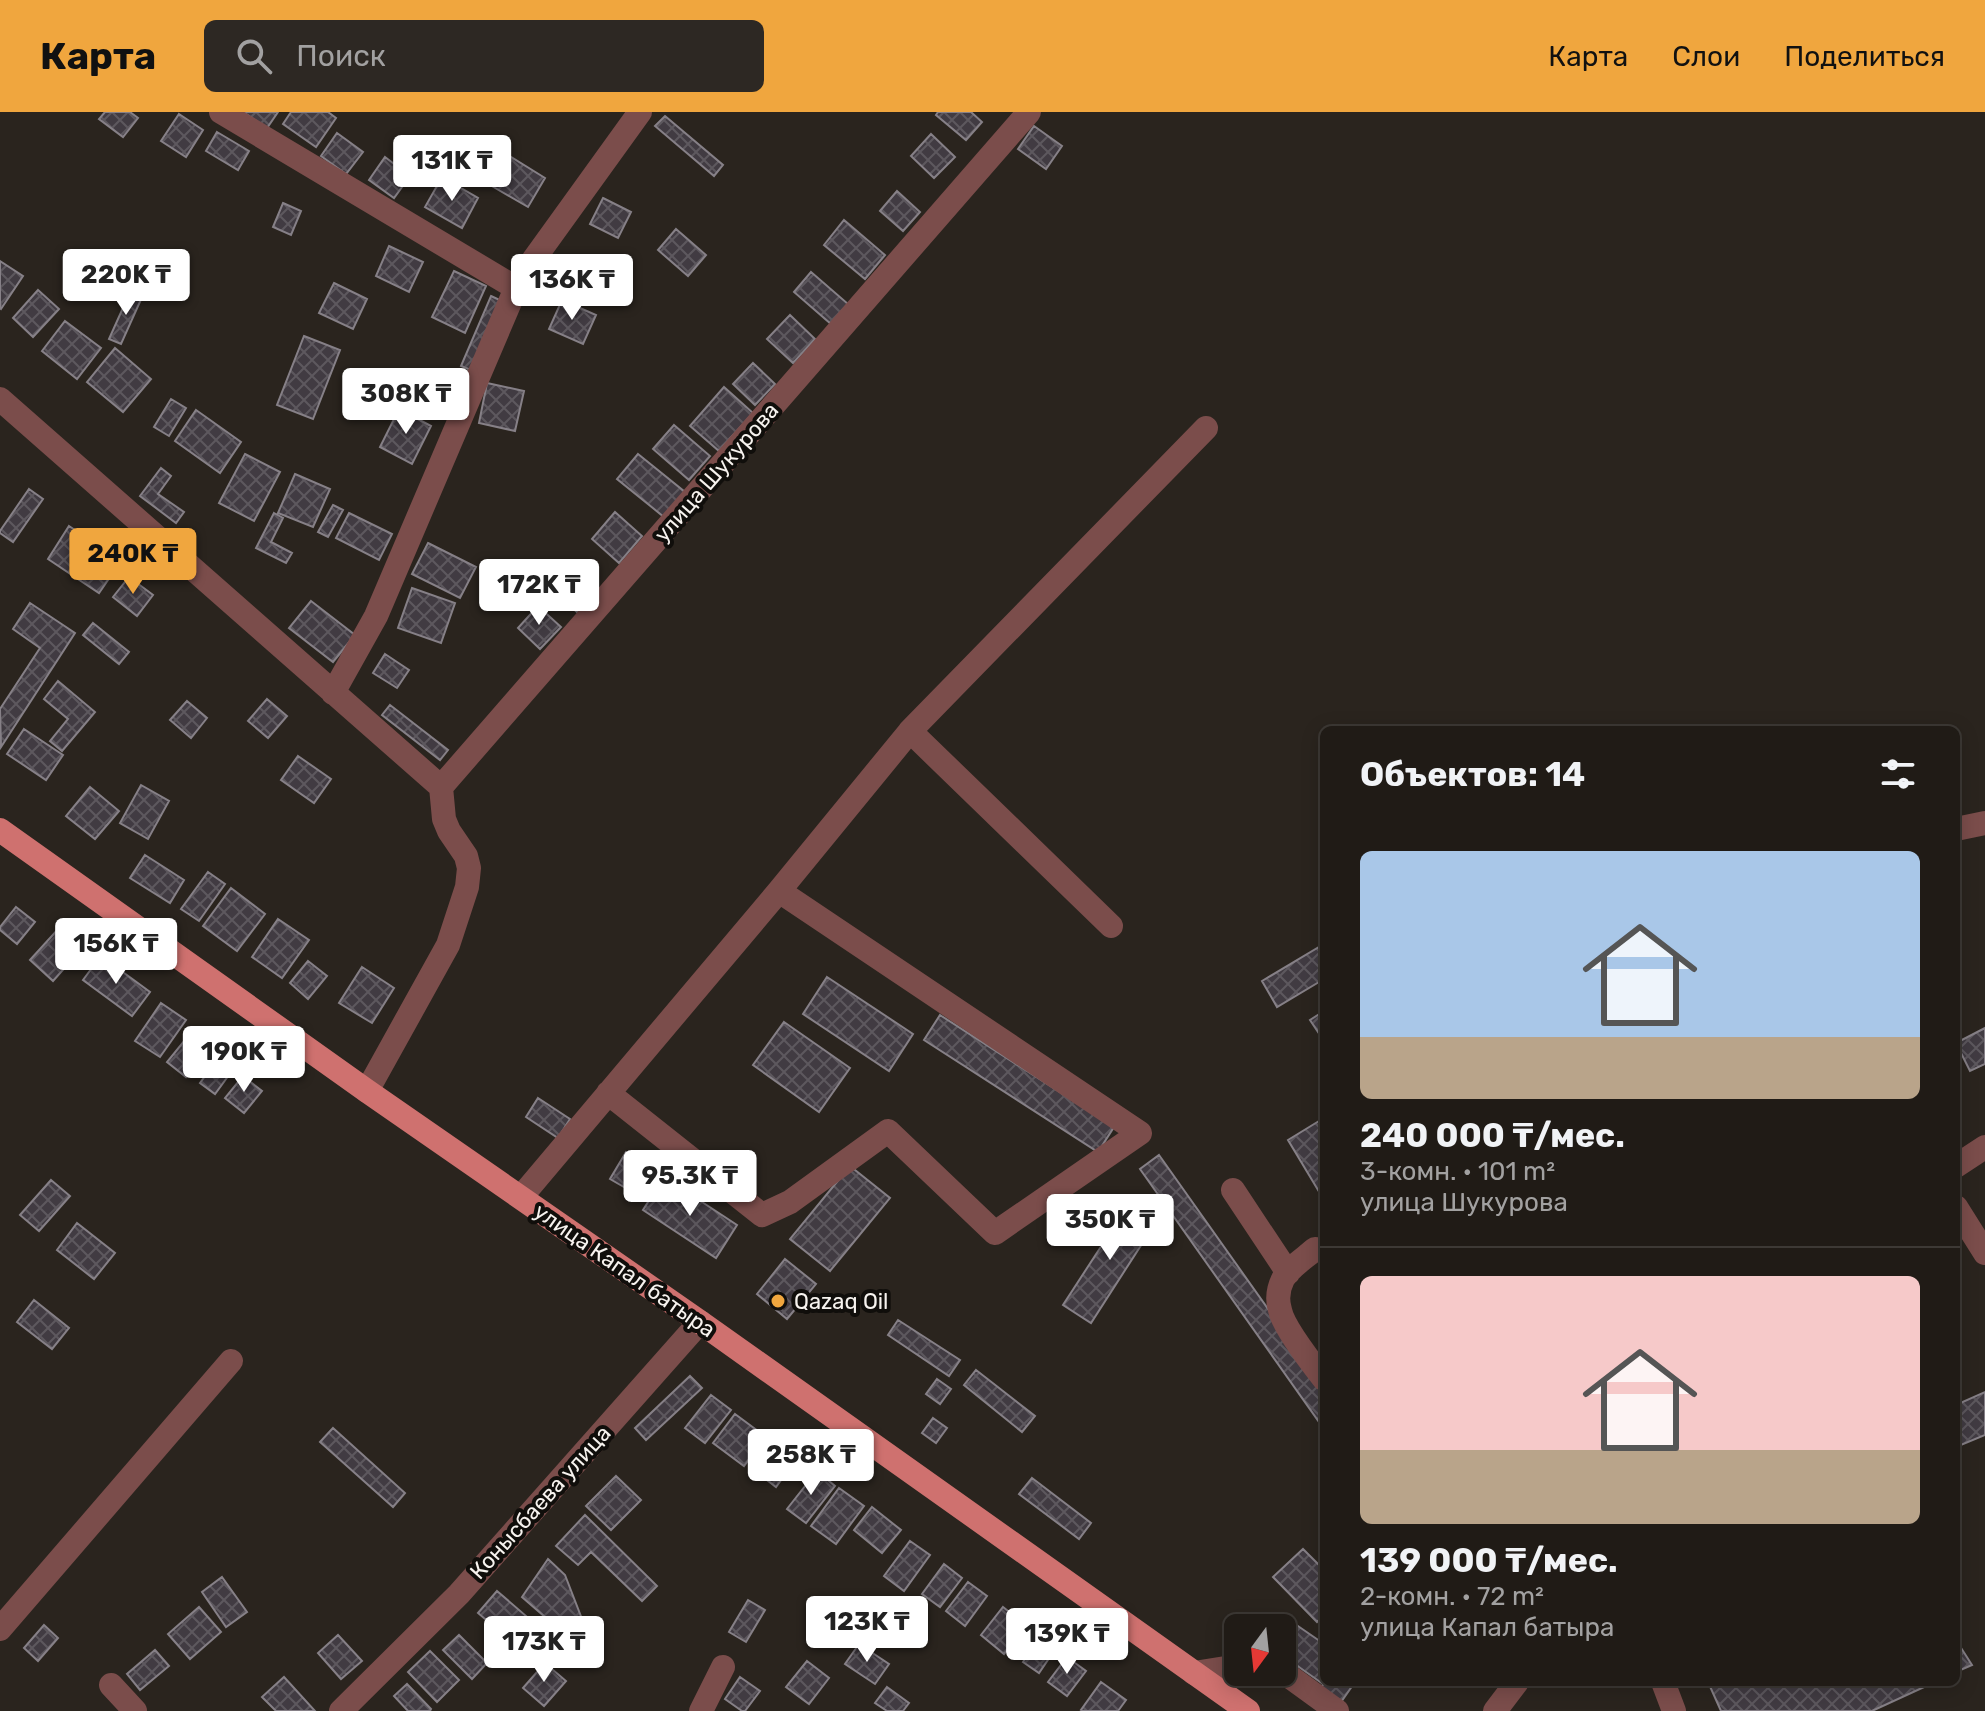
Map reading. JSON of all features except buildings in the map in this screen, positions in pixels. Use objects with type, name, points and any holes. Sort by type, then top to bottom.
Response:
[{"type":"main road","name":"улица Капал батыра","points":[[0,830],[1248,1711]]},
{"type":"street","points":[[221,112],[516,288]]},
{"type":"street","points":[[333,693],[376,616],[516,288],[640,112]]},
{"type":"street","name":"улица Шукурова","points":[[441,787],[1029,112]]},
{"type":"street","points":[[0,399],[441,787],[444,819],[466,856],[469,868],[467,887],[448,945],[367,1091]]},
{"type":"street","points":[[521,1197],[910,731],[1206,428]]},
{"type":"street","points":[[910,731],[1111,926]]},
{"type":"street","points":[[1960,828],[1985,823]]},
{"type":"street","points":[[608,1093],[762,1215],[790,1202],[888,1131],[995,1233],[1140,1133],[779,891]]},
{"type":"street","points":[[1960,1163],[1985,1147]]},
{"type":"street","points":[[1233,1190],[1288,1273]]},
{"type":"street","points":[[1960,1213],[1985,1253]]},
{"type":"street","points":[[1315,1249],[1282,1280],[1278,1294],[1280,1314],[1320,1374]]},
{"type":"street","name":"Конысбаева улица","points":[[341,1711],[459,1594],[700,1322]]},
{"type":"street","points":[[0,1629],[231,1361]]},
{"type":"street","points":[[701,1711],[723,1667]]},
{"type":"street","points":[[1194,1673],[1224,1668]]},
{"type":"street","points":[[1296,1681],[1337,1711]]},
{"type":"street","points":[[111,1685],[135,1711]]},
{"type":"street","points":[[1495,1711],[1514,1686]]},
{"type":"street","points":[[1665,1686],[1674,1711]]},
{"type":"place","name":"Qazaq Oil","points":[[778,1301]]}]
